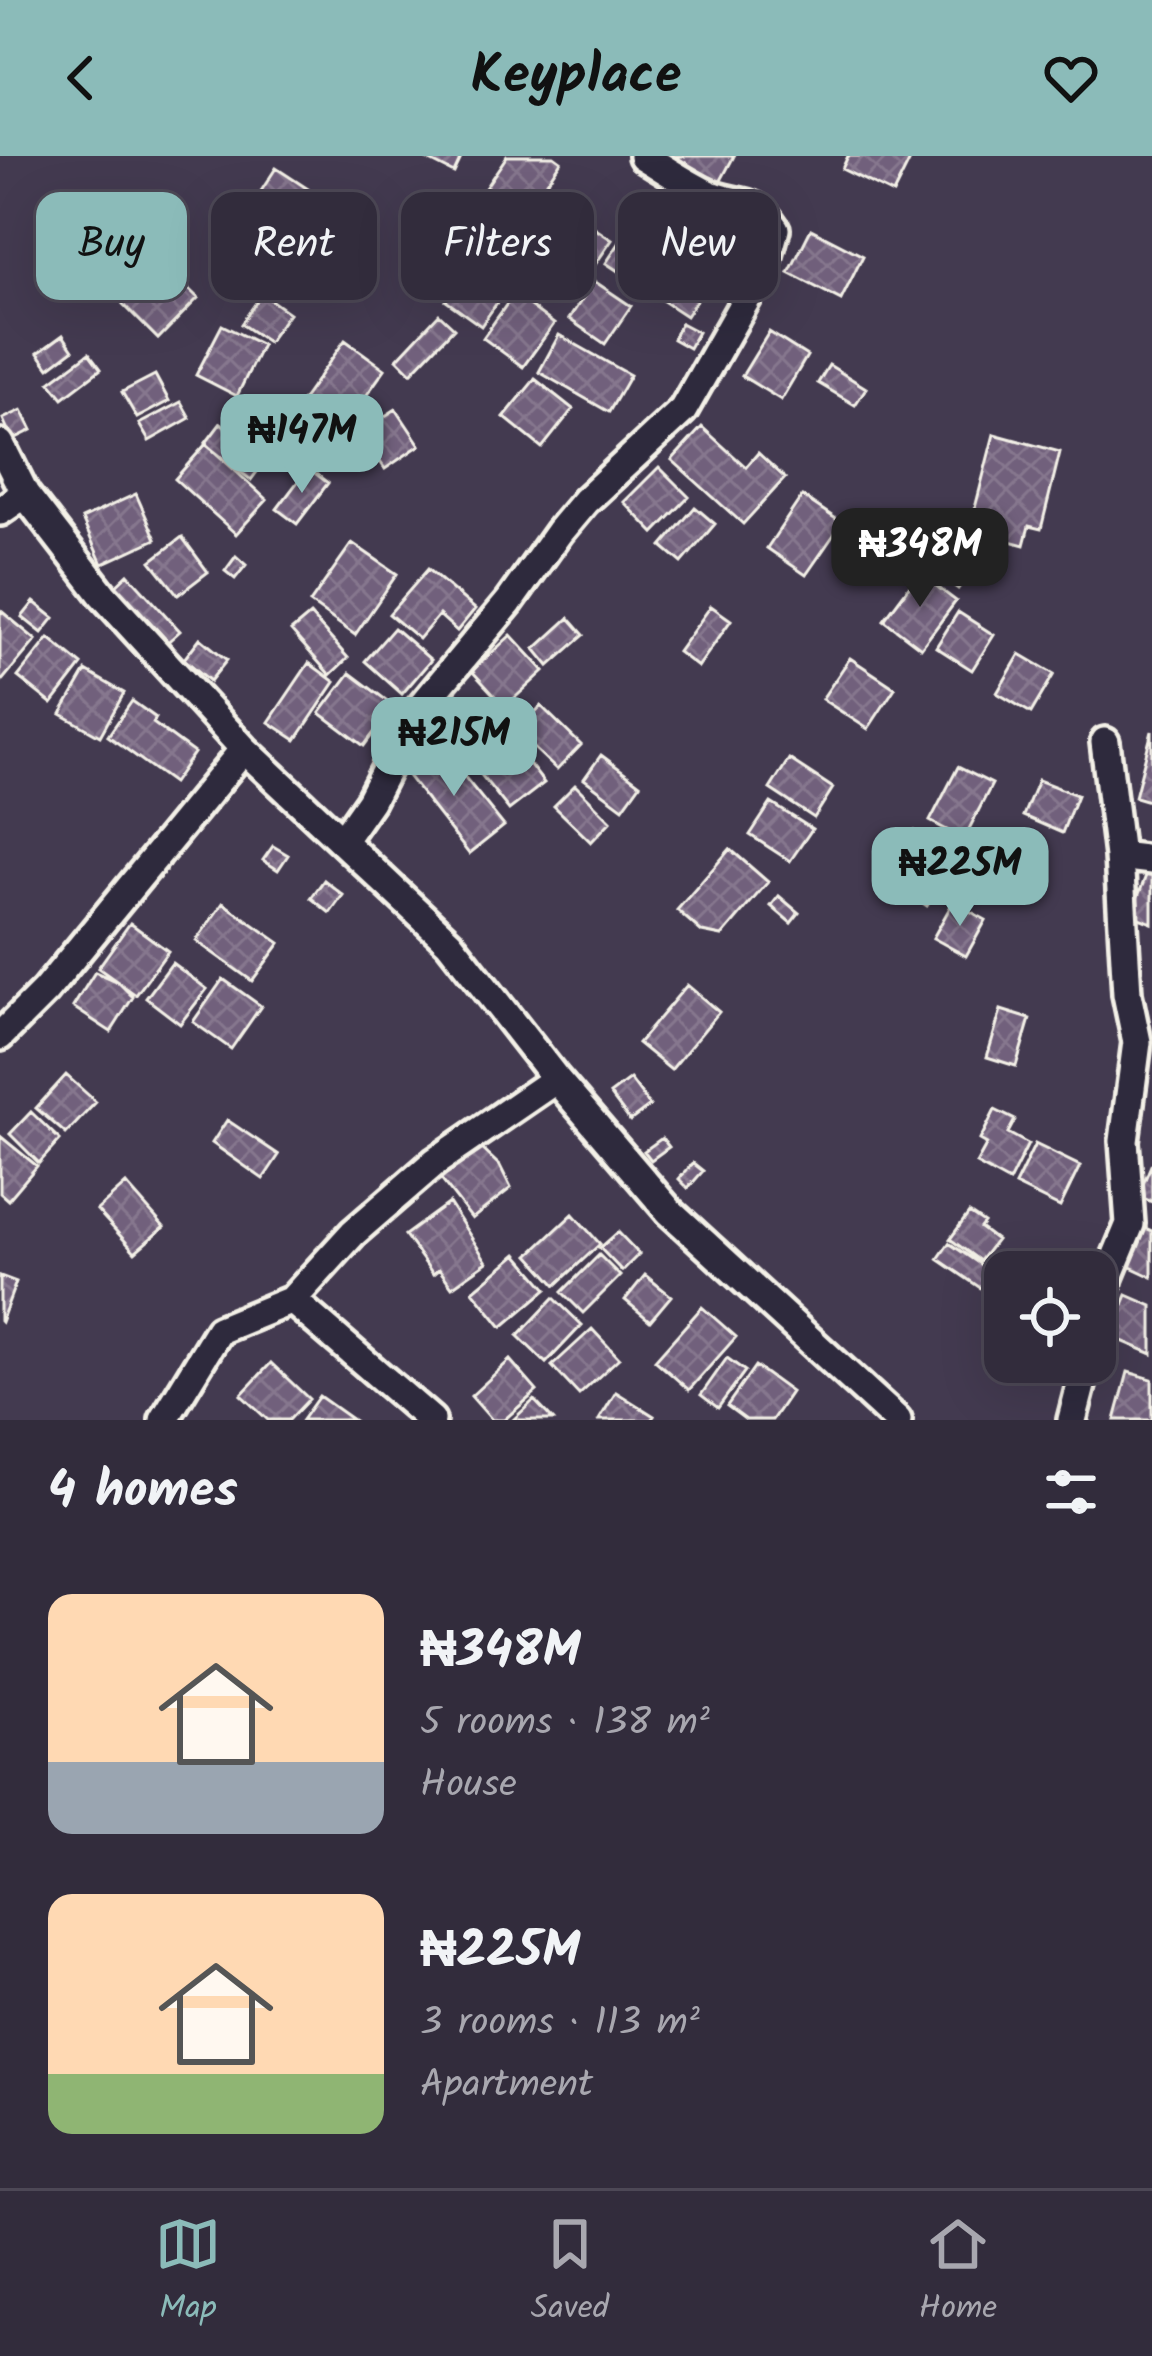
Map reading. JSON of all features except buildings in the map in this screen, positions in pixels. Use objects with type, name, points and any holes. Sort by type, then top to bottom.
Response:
[{"type":"street","points":[[342,841],[370,801],[413,717],[509,602],[559,532],[584,501],[683,410],[765,266],[775,229],[765,212],[750,202],[723,201],[702,192],[644,156]]},
{"type":"street","points":[[0,444],[25,494],[103,595],[244,749],[449,942],[556,1079],[669,1211],[897,1420]]},
{"type":"street","points":[[0,512],[25,494]]},
{"type":"street","points":[[1106,742],[1140,1001],[1124,1141],[1130,1224],[1116,1258]]},
{"type":"street","points":[[0,1036],[45,991],[244,749]]},
{"type":"street","points":[[1119,856],[1152,860]]},
{"type":"street","points":[[164,1420],[219,1330],[292,1300],[353,1232],[435,1162],[556,1079]]},
{"type":"street","points":[[292,1300],[431,1420]]},
{"type":"street","points":[[1072,1420],[1082,1383]]}]
